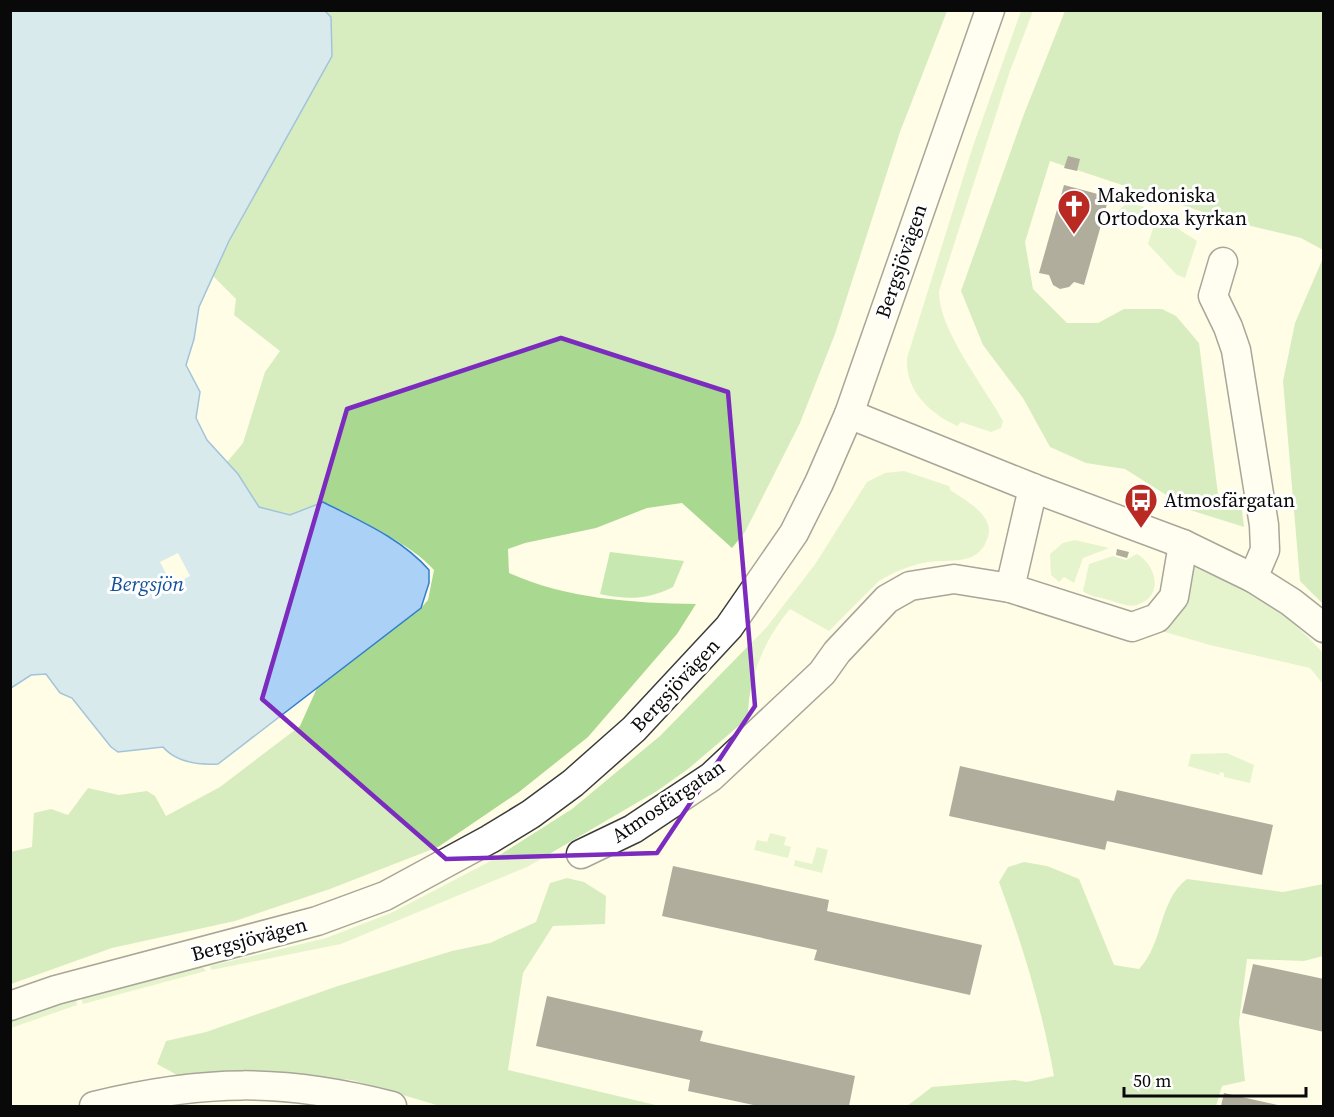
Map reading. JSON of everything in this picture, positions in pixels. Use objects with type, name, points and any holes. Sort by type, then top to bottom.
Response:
[{"type":"street","name":"Bergsjövägen","points":[[10,1006],[56,990],[317,921],[385,896],[531,814],[573,783],[634,729],[729,627],[794,533],[849,414],[990,10]]},
{"type":"street","points":[[1223,262],[1213,296],[1236,350],[1264,525],[1265,550],[1253,578]]},
{"type":"street","points":[[849,414],[1032,488],[1183,544],[1253,578],[1291,602],[1323,628]]},
{"type":"street","points":[[1010,588],[1032,488]]},
{"type":"street","name":"Atmosfärgatan","points":[[581,854],[633,830],[711,777],[822,673],[837,652],[895,595],[910,586],[954,579],[1010,588],[1132,627],[1157,618],[1173,597],[1183,544]]},
{"type":"street","points":[[94,1107],[151,1092],[208,1085],[261,1084],[320,1091],[376,1104]]},
{"type":"highlighted area","points":[[561,338],[728,392],[755,706],[657,853],[446,859],[262,699],[347,409]]},
{"type":"green space","points":[[325,11],[947,11],[900,132],[835,334],[800,423],[745,532],[732,548],[682,503],[647,508],[596,528],[525,543],[508,549],[509,573],[554,589],[624,601],[696,604],[677,634],[588,737],[519,792],[438,847],[330,889],[235,921],[112,948],[11,984],[10,852],[32,847],[34,813],[51,809],[68,815],[88,788],[119,795],[147,791],[155,796],[166,816],[220,787],[300,726],[317,688],[421,608],[428,600],[434,570],[423,559],[396,540],[323,502],[290,515],[259,507],[227,462],[243,443],[265,372],[280,351],[234,315],[236,299],[213,276],[229,241],[332,56],[331,17]]},
{"type":"green space","points":[[1021,11],[1033,11],[1010,71],[939,291],[941,306],[954,340],[1003,421],[1001,428],[991,432],[961,422],[957,426],[938,415],[921,400],[915,391],[907,370],[907,358],[973,146]]},
{"type":"green space","points":[[1065,11],[1323,11],[1323,250],[1301,238],[1230,221],[1050,161],[1025,242],[1033,289],[1067,323],[1098,323],[1124,309],[1162,309],[1176,316],[1199,343],[1218,494],[1241,501],[1244,527],[1190,510],[1125,469],[1086,463],[1050,447],[1023,398],[983,345],[961,291],[1024,114]]},
{"type":"green space","points":[[1127,203],[1142,206],[1197,241],[1185,278],[1177,275],[1148,244],[1154,225],[1136,217],[1128,226],[1114,221],[1119,210]]},
{"type":"green space","points":[[1323,258],[1323,604],[1300,581],[1283,381],[1295,323]]},
{"type":"green space","points":[[904,471],[949,486],[950,490],[979,511],[985,517],[989,533],[982,548],[969,558],[917,564],[884,578],[829,631],[790,609],[772,633],[759,660],[751,688],[748,718],[688,769],[657,791],[527,867],[341,944],[211,970],[210,966],[326,938],[391,913],[487,863],[572,809],[660,736],[766,628],[816,563],[867,482],[885,473]]},
{"type":"green space","points":[[1075,540],[1109,548],[1083,558],[1074,583],[1064,577],[1059,582],[1051,575],[1050,554],[1063,543]]},
{"type":"green space","points":[[610,552],[684,561],[673,587],[646,597],[619,597],[600,594]]},
{"type":"green space","points":[[1137,554],[1149,565],[1155,580],[1151,595],[1146,601],[1130,606],[1083,591],[1089,564],[1113,556],[1126,560]]},
{"type":"green space","points":[[1193,567],[1248,592],[1293,623],[1323,653],[1323,684],[1310,668],[1210,645],[1158,630]]},
{"type":"green space","points":[[1227,753],[1254,765],[1250,783],[1224,777],[1224,773],[1220,772],[1219,775],[1188,766],[1191,754]]},
{"type":"green space","points":[[770,833],[786,837],[784,845],[791,847],[788,858],[754,850],[757,840],[767,842]]},
{"type":"green space","points":[[817,847],[828,850],[822,873],[794,866],[795,860],[812,864]]},
{"type":"green space","points":[[1024,862],[1047,866],[1079,879],[1114,965],[1139,969],[1153,947],[1171,899],[1187,879],[1283,892],[1323,884],[1323,956],[1304,961],[1247,959],[1239,1022],[1245,1081],[1222,1086],[1216,1106],[907,1106],[932,1087],[1015,1080],[1027,1082],[1054,1076],[1031,978],[999,882],[1008,867]]},
{"type":"green space","points":[[567,878],[584,882],[606,896],[605,924],[553,926],[523,973],[508,1070],[660,1106],[440,1106],[352,1080],[266,1073],[179,1076],[157,1064],[166,1041],[206,1032],[338,986],[452,951],[490,943],[536,922],[550,883]]},
{"type":"green space","points":[[202,967],[206,971],[83,1004],[81,997]]},
{"type":"green space","points":[[76,998],[77,1005],[11,1028],[11,1020]]},
{"type":"water","name":"Bergsjön","points":[[11,11],[325,11],[331,17],[332,56],[229,241],[199,307],[194,339],[186,365],[200,392],[196,418],[207,440],[238,474],[259,507],[290,515],[323,502],[393,539],[429,570],[429,583],[421,608],[218,764],[188,762],[174,756],[163,747],[118,752],[111,747],[72,698],[60,693],[46,674],[31,675],[11,688]]},
{"type":"pier","points":[[178,553],[190,576],[172,585],[160,562]]},
{"type":"building","points":[[1068,156],[1080,159],[1077,171],[1064,168]]},
{"type":"building","name":"Makedoniska Ortodoxa kyrkan","points":[[1064,185],[1109,197],[1084,285],[1074,282],[1069,287],[1060,289],[1053,285],[1049,275],[1039,273]]},
{"type":"building","points":[[1117,549],[1129,552],[1127,558],[1116,555]]},
{"type":"building","points":[[960,766],[1114,801],[1117,790],[1273,825],[1262,875],[1107,841],[1105,850],[949,816]]},
{"type":"building","points":[[673,866],[829,900],[827,911],[982,945],[970,995],[814,960],[817,950],[662,916]]},
{"type":"building","points":[[1253,964],[1324,979],[1324,1032],[1242,1013]]},
{"type":"building","points":[[547,996],[703,1031],[700,1041],[855,1076],[849,1106],[758,1106],[688,1091],[690,1080],[536,1046]]},
{"type":"building","points":[[1224,1093],[1282,1106],[1221,1106]]},
{"type":"place","name":"Makedoniska Ortodoxa kyrkan","points":[[1074,235]]},
{"type":"place","name":"Atmosfärgatan","points":[[1141,529]]}]
